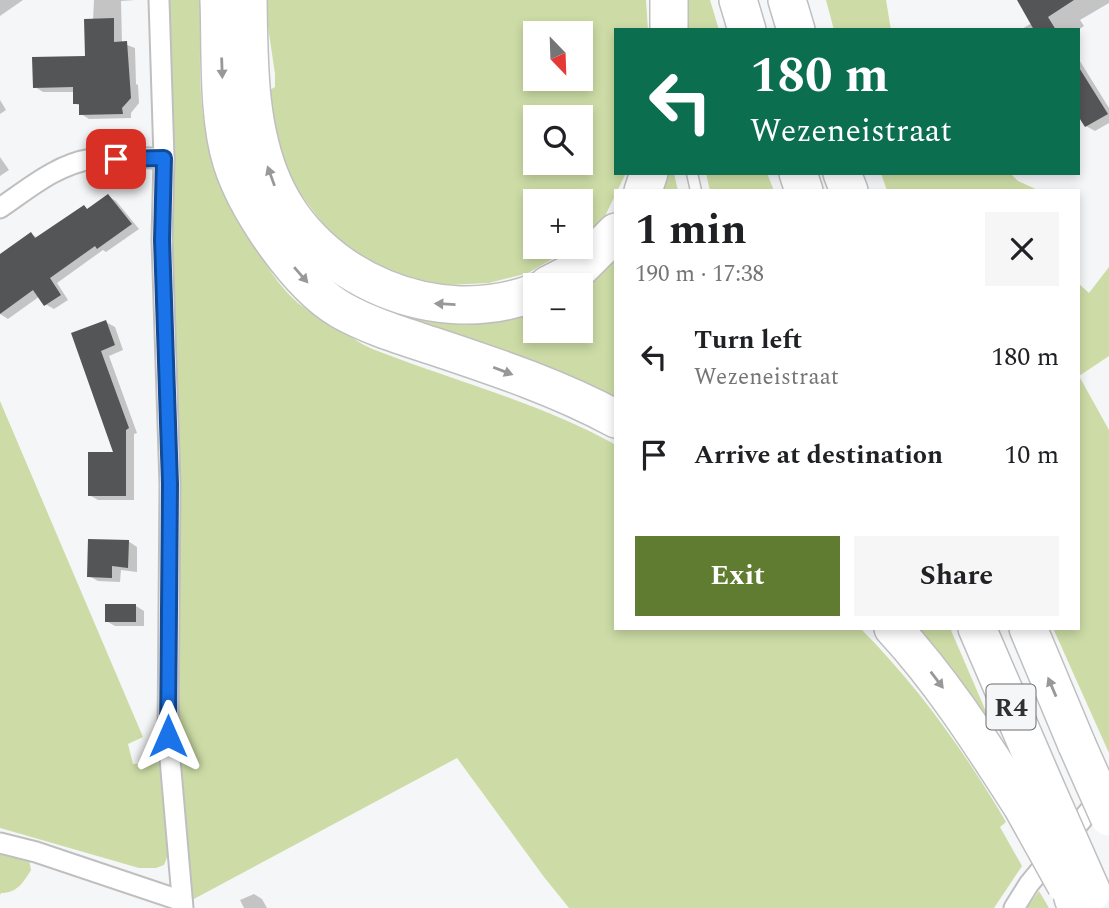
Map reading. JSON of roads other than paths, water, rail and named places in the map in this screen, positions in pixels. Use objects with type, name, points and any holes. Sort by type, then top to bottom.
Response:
[{"type":"highway","points":[[219,0],[224,123],[232,164],[253,209],[278,249],[313,288],[340,310],[381,328],[498,368],[614,418]]},
{"type":"highway","points":[[248,0],[253,120],[273,183],[289,211],[311,239],[344,267],[385,290],[426,303],[472,305],[523,297]]},
{"type":"highway","points":[[669,0],[669,28]]},
{"type":"highway","points":[[738,0],[746,28]]},
{"type":"highway","points":[[787,0],[795,28]]},
{"type":"highway","points":[[571,273],[579,269],[614,234]]},
{"type":"highway","points":[[895,630],[917,654],[971,726],[1033,796]]},
{"type":"highway","name":"R4","points":[[978,630],[1033,796],[1085,901]]},
{"type":"highway","name":"R4","points":[[1029,630],[1109,817]]},
{"type":"street","points":[[0,844],[36,852],[183,904],[168,736],[170,484],[162,240],[164,158],[159,0]]},
{"type":"street","points":[[0,208],[40,180],[72,164],[92,159],[164,158]]},
{"type":"street","points":[[1014,908],[1029,884],[1109,787]]}]
